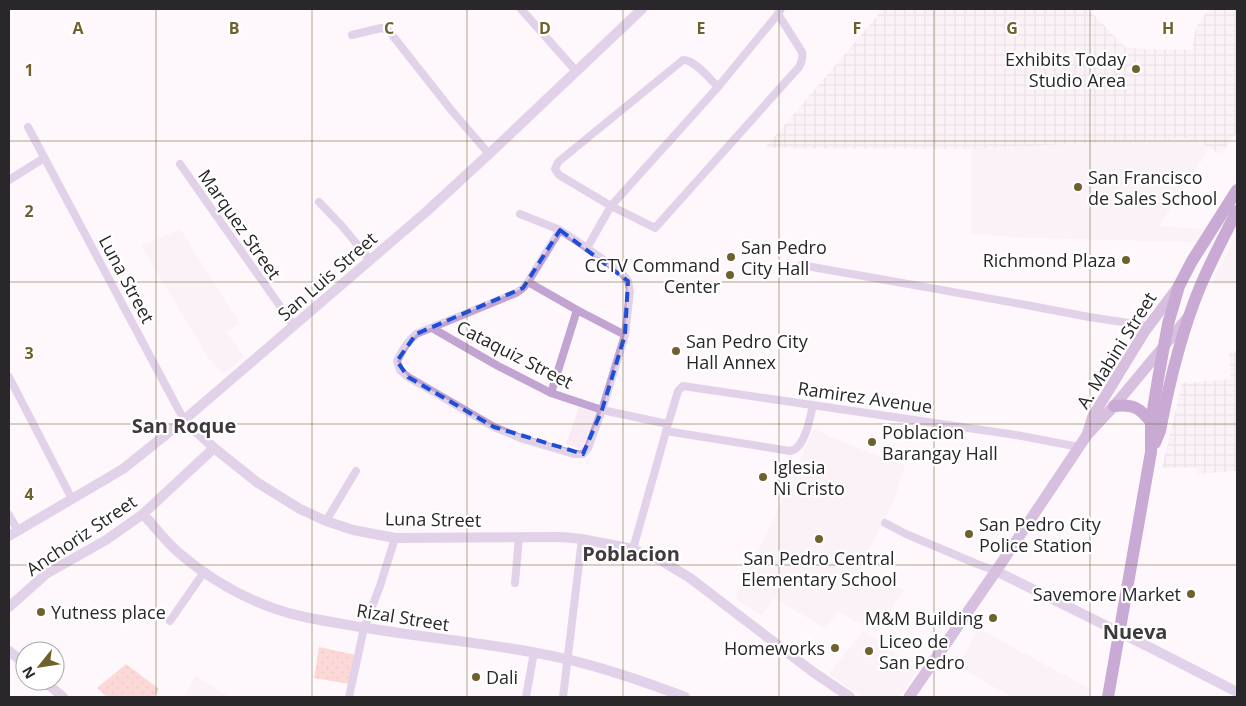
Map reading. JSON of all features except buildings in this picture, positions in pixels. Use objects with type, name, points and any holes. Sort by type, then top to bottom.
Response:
[{"type":"highway","points":[[1108,697],[1151,452],[1151,422],[1168,324],[1179,286],[1192,261],[1237,190]]},
{"type":"highway","points":[[1151,452],[1160,431],[1189,315],[1210,265],[1237,211]]},
{"type":"highway","points":[[1114,406],[1135,407],[1144,413],[1151,422]]},
{"type":"main road","name":"A. Mabini Street","points":[[1087,434],[1093,416],[1149,326],[1179,286]]},
{"type":"main road","name":"A. Mabini Street","points":[[909,697],[1087,434],[1114,406],[1189,315]]},
{"type":"street","points":[[521,9],[576,71]]},
{"type":"street","name":"San Luis Street","points":[[13,533],[123,469],[184,420],[426,212],[642,9]]},
{"type":"street","points":[[587,248],[611,206],[718,87],[779,11],[802,52],[803,59],[799,67],[655,228],[611,206],[559,175],[555,169],[558,162],[683,60],[686,59],[693,63],[718,87]]},
{"type":"street","points":[[352,35],[381,28],[389,31],[452,111],[489,154]]},
{"type":"street","name":"Luna Street","points":[[28,127],[184,420],[214,448],[258,483],[326,521],[353,530],[394,538],[519,536],[582,538],[633,549],[662,561],[690,578],[813,672],[850,697]]},
{"type":"street","points":[[9,180],[44,158]]},
{"type":"street","name":"Marquez Street","points":[[180,164],[294,326]]},
{"type":"street","points":[[319,202],[370,260]]},
{"type":"street","points":[[520,214],[560,230],[622,273],[628,280],[630,291],[625,335],[602,410],[588,448],[583,454],[574,454],[494,428],[408,377],[400,370],[397,361],[403,348],[416,334],[516,294],[528,282],[560,230]]},
{"type":"street","points":[[801,265],[1149,326]]},
{"type":"street","points":[[528,282],[625,335]]},
{"type":"street","points":[[551,393],[577,310]]},
{"type":"street","name":"Cataquiz Street","points":[[432,328],[498,366],[551,393],[602,410],[667,427],[794,451],[800,446],[808,426],[813,405]]},
{"type":"street","points":[[9,377],[72,499]]},
{"type":"street","name":"Ramirez Avenue","points":[[667,427],[678,391],[683,386],[1016,435],[1079,447]]},
{"type":"street","points":[[633,549],[667,427]]},
{"type":"street","name":"Anchoriz Street","points":[[9,607],[46,574],[106,540],[143,514],[214,448]]},
{"type":"street","points":[[326,521],[356,471]]},
{"type":"street","name":"Rizal Street","points":[[143,514],[178,552],[204,572],[224,585],[272,608],[297,615],[364,628],[568,658],[640,680],[685,697]]},
{"type":"street","points":[[9,515],[13,533]]},
{"type":"street","points":[[884,523],[996,571],[1237,692]]},
{"type":"street","points":[[515,583],[519,536]]},
{"type":"street","points":[[349,697],[364,628],[380,586],[394,538]]},
{"type":"street","points":[[563,697],[582,538]]},
{"type":"street","points":[[170,621],[204,572]]},
{"type":"street","points":[[526,697],[534,652]]},
{"type":"highlighted area","points":[[560,230],[628,281],[625,335],[602,410],[583,454],[494,427],[408,377],[397,361],[416,334],[523,288]]},
{"type":"shaded area","points":[[883,9],[1088,9],[1126,48],[1192,50],[1196,27],[1209,9],[1237,9],[1236,134],[1220,154],[1191,138],[971,149],[765,148]]},
{"type":"shaded area","name":"San Francisco de Sales School","points":[[1191,138],[1210,148],[1159,226],[1204,229],[1196,242],[1025,238],[971,234],[971,149]]},
{"type":"shaded area","points":[[180,229],[240,323],[227,332],[244,357],[223,374],[207,356],[141,246]]},
{"type":"shaded area","points":[[1237,233],[1237,285],[1212,284]]},
{"type":"shaded area","points":[[1237,351],[1237,471],[1197,474],[1197,468],[1162,468],[1182,383],[1231,379],[1229,352]]},
{"type":"shaded area","points":[[579,407],[598,414],[584,450],[566,444]]},
{"type":"shaded area","name":"San Pedro Central Elementary School","points":[[814,429],[905,465],[894,501],[859,571],[904,590],[876,632],[839,612],[825,628],[774,598],[762,616],[735,598]]},
{"type":"shaded area","points":[[978,628],[1092,690],[1089,697],[1012,697],[958,667]]},
{"type":"shaded area","name":"Liceo de San Pedro","points":[[864,630],[918,671],[899,697],[861,697],[829,673]]},
{"type":"shaded area","points":[[319,647],[356,655],[350,684],[314,678]]},
{"type":"shaded area","points":[[126,664],[159,689],[154,697],[107,697],[97,688]]},
{"type":"shaded area","points":[[196,676],[230,697],[184,697]]},
{"type":"place","name":"Exhibits Today Studio Area","points":[[1136,69]]},
{"type":"place","name":"San Francisco de Sales School","points":[[1078,187]]},
{"type":"place","name":"San Pedro City Hall","points":[[731,257]]},
{"type":"place","name":"Richmond Plaza","points":[[1126,260]]},
{"type":"place","name":"CCTV Command Center","points":[[730,275]]},
{"type":"place","name":"San Pedro City Hall Annex","points":[[676,351]]},
{"type":"place","name":"Poblacion Barangay Hall","points":[[872,442]]},
{"type":"place","name":"Iglesia Ni Cristo","points":[[763,477]]},
{"type":"place","name":"San Pedro City Police Station","points":[[969,534]]},
{"type":"place","name":"San Pedro Central Elementary School","points":[[819,539]]},
{"type":"place","name":"Savemore Market","points":[[1191,594]]},
{"type":"place","name":"Yutness place","points":[[41,612]]},
{"type":"place","name":"M&M Building","points":[[993,618]]},
{"type":"place","name":"Homeworks","points":[[835,648]]},
{"type":"place","name":"Liceo de San Pedro","points":[[869,651]]},
{"type":"place","name":"Dali","points":[[476,677]]},
{"type":"district","name":"San Roque","points":[[184,425]]},
{"type":"district","name":"Poblacion","points":[[631,553]]},
{"type":"district","name":"Nueva","points":[[1135,631]]}]
